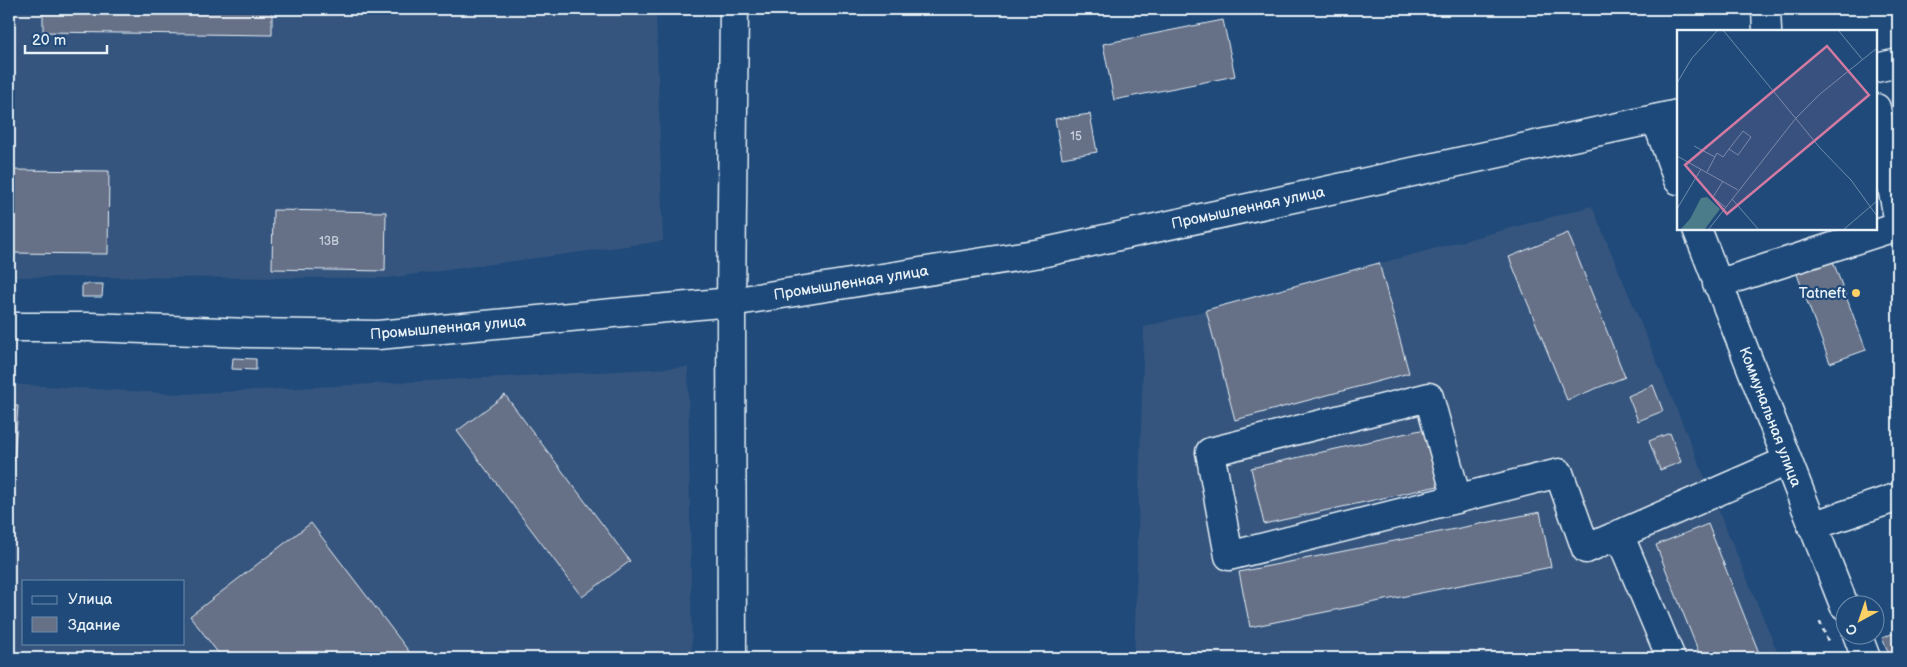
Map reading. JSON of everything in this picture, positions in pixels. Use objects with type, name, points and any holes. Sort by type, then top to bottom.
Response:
[{"type":"main road","points":[[732,658],[731,302],[734,9]]},
{"type":"main road","points":[[1766,9],[1767,30]]},
{"type":"main road","points":[[1877,68],[1898,63]]},
{"type":"main road","points":[[1877,113],[1898,217]]},
{"type":"main road","points":[[1667,116],[1677,174]]},
{"type":"main road","name":"Промышленная улица","points":[[9,327],[90,327],[248,333],[378,335],[731,302],[1042,253],[1667,116]]},
{"type":"main road","points":[[1717,284],[1898,226]]},
{"type":"main road","name":"Коммунальная улица","points":[[1697,230],[1840,594]]},
{"type":"main road","points":[[1457,499],[1429,397],[1210,452],[1229,556],[1457,499],[1559,472],[1586,549],[1787,461]]},
{"type":"main road","points":[[1812,526],[1898,497]]},
{"type":"main road","points":[[1619,534],[1671,658]]},
{"type":"main road","points":[[1860,644],[1866,658]]},
{"type":"shaded area","points":[[9,9],[656,9],[663,241],[388,278],[9,277]]},
{"type":"shaded area","points":[[1592,206],[1780,658],[1134,658],[1144,327]]},
{"type":"shaded area","points":[[688,367],[692,658],[9,658],[9,384],[182,394]]},
{"type":"building","points":[[43,9],[272,9],[272,35],[43,32]]},
{"type":"building","points":[[1223,20],[1235,76],[1114,100],[1103,44]]},
{"type":"building","points":[[1090,114],[1097,152],[1062,158],[1055,119]]},
{"type":"building","points":[[9,170],[109,171],[108,254],[9,253]]},
{"type":"building","points":[[273,210],[386,212],[385,271],[272,269]]},
{"type":"building","points":[[1568,233],[1625,377],[1567,400],[1509,257]]},
{"type":"building","points":[[1831,256],[1866,350],[1830,363],[1795,269]]},
{"type":"building","points":[[1379,263],[1409,373],[1235,420],[1206,310]]},
{"type":"building","points":[[82,284],[103,284],[102,297],[82,297]]},
{"type":"building","points":[[233,358],[256,359],[256,370],[232,369]]},
{"type":"building","points":[[1653,385],[1663,411],[1638,421],[1628,396]]},
{"type":"building","points":[[505,395],[630,561],[582,597],[457,431]]},
{"type":"building","points":[[9,405],[18,406],[14,461],[9,460]]},
{"type":"building","points":[[1425,429],[1438,486],[1264,524],[1251,468]]},
{"type":"building","points":[[1670,433],[1681,462],[1660,470],[1649,441]]},
{"type":"building","points":[[1540,512],[1551,567],[1250,627],[1239,572]]},
{"type":"building","points":[[311,523],[414,658],[222,658],[190,616]]},
{"type":"building","points":[[1708,524],[1761,658],[1701,658],[1656,545]]},
{"type":"building","points":[[1894,633],[1898,643],[1898,652],[1890,656],[1884,642],[1884,637]]},
{"type":"place","name":"Tatneft","points":[[1856,293]]}]
